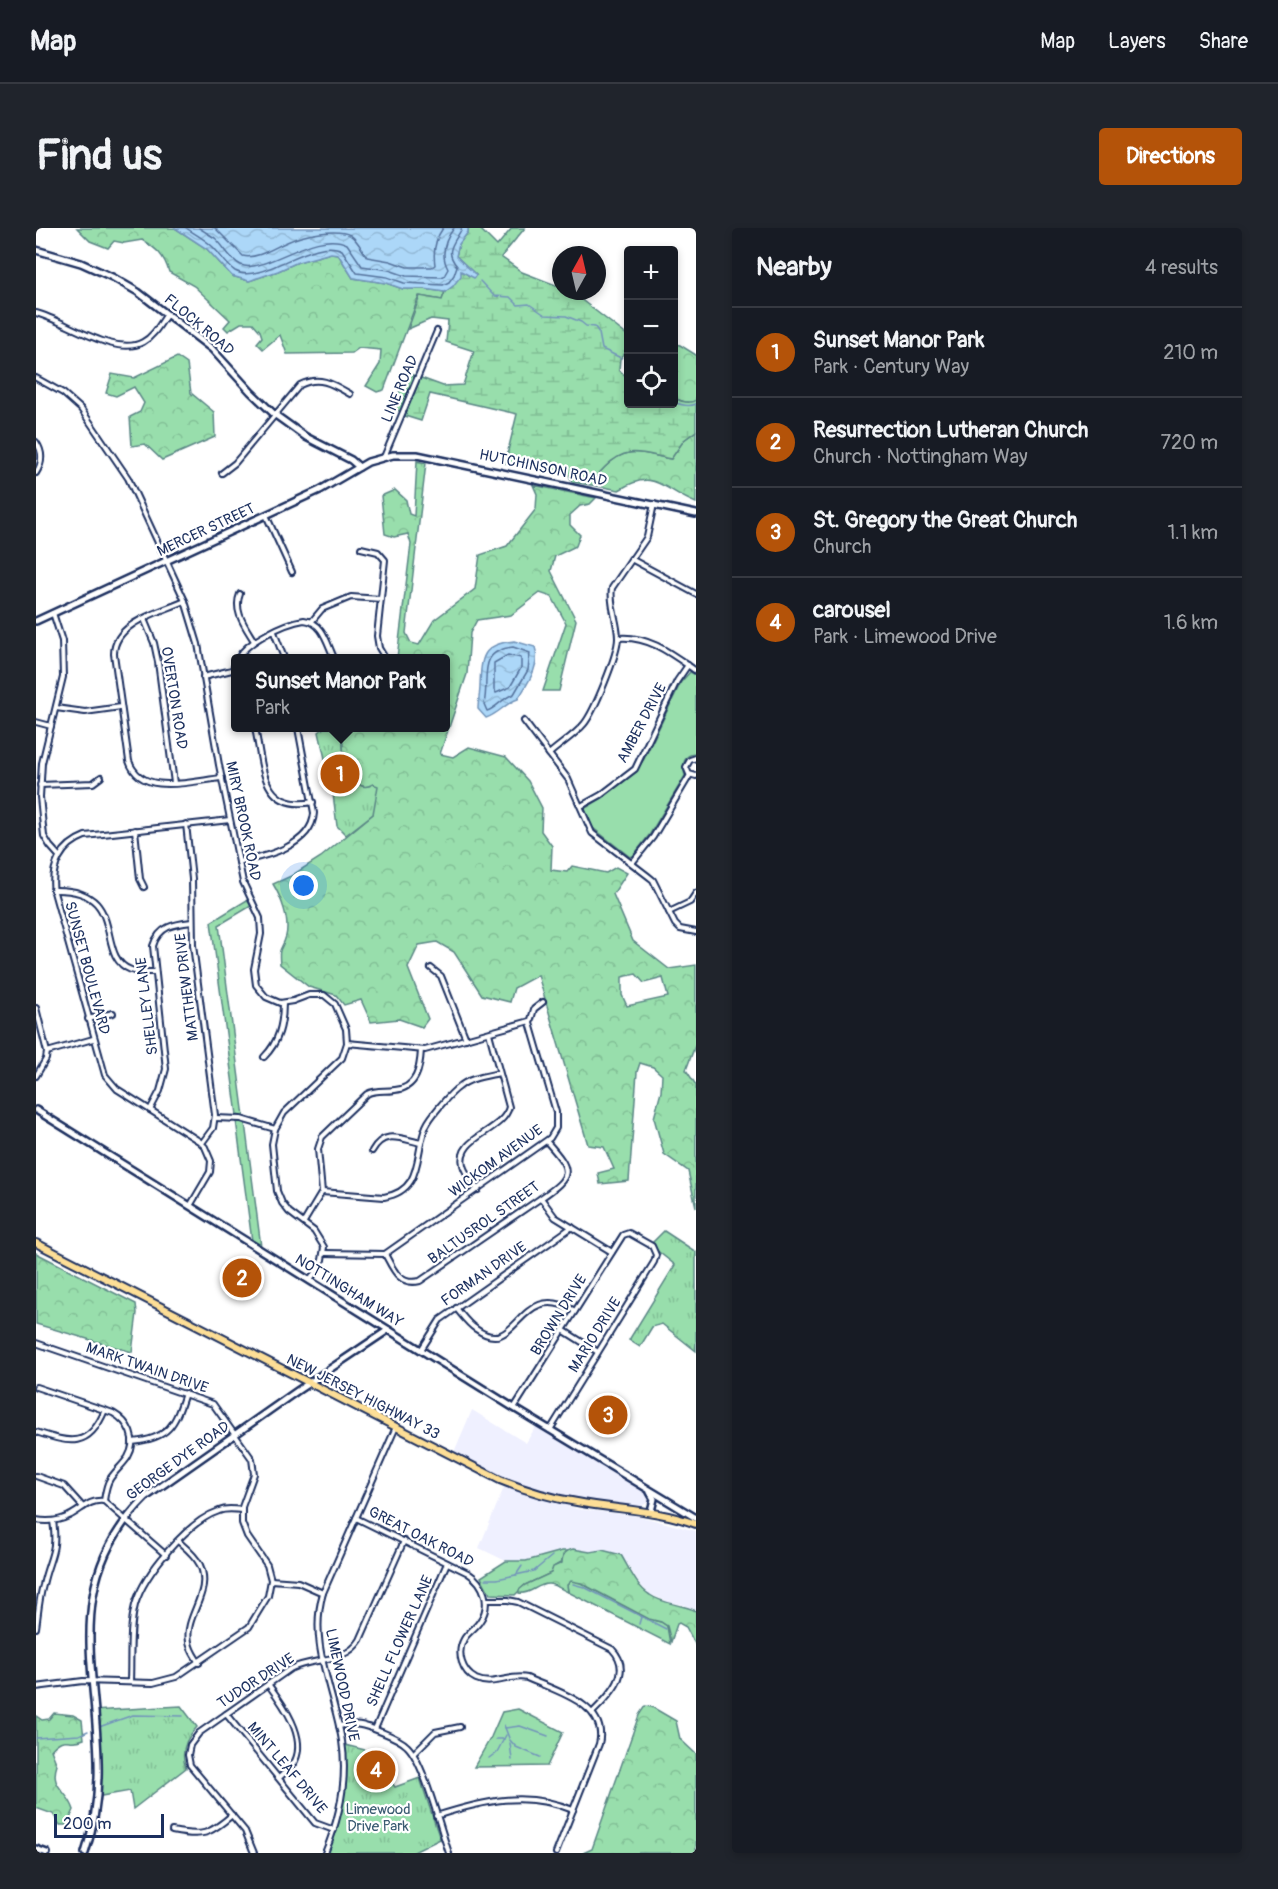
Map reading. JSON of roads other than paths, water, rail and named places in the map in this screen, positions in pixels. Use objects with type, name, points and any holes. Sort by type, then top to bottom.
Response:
[{"type":"main road","name":"NEW JERSEY HIGHWAY 33","points":[[36,1243],[496,1478],[533,1492],[578,1503],[651,1511],[696,1524]]},
{"type":"street","name":"FLOCK ROAD","points":[[36,250],[75,261],[112,277],[138,292],[212,349],[274,414],[306,437],[359,466]]},
{"type":"street","points":[[36,313],[109,343],[126,347],[139,344],[148,338],[167,314]]},
{"type":"street","name":"LINE ROAD","points":[[384,457],[437,331]]},
{"type":"street","name":"MIRY BROOK ROAD","points":[[36,378],[63,393],[81,409],[128,478],[185,601],[198,644],[239,862],[246,890],[258,912],[261,924],[254,980],[266,998],[284,1003]]},
{"type":"street","points":[[222,473],[235,463],[295,389],[310,381],[326,381],[350,394]]},
{"type":"street","points":[[36,442],[42,456],[41,465],[36,473]]},
{"type":"street","name":"HUTCHINSON ROAD","points":[[384,457],[400,454],[417,455],[696,514]]},
{"type":"street","name":"MERCER STREET","points":[[36,621],[326,487],[359,466],[384,457]]},
{"type":"street","points":[[549,754],[586,721],[612,666],[618,639],[611,595],[615,583],[647,537],[654,504]]},
{"type":"street","points":[[266,515],[292,573]]},
{"type":"street","points":[[361,548],[375,550],[383,557],[385,564],[377,636],[383,654]]},
{"type":"street","points":[[631,559],[696,594]]},
{"type":"street","points":[[240,594],[237,602],[238,613],[254,641]]},
{"type":"street","points":[[312,621],[322,609],[351,597],[381,599]]},
{"type":"street","points":[[185,601],[124,630],[116,643],[114,654],[129,761],[133,771],[150,783],[222,778]]},
{"type":"street","points":[[53,613],[60,629],[63,677],[42,763],[40,785],[43,830],[50,846],[59,856],[69,844],[85,836],[230,820]]},
{"type":"street","name":"OVERTON ROAD","points":[[144,619],[158,662],[174,783]]},
{"type":"street","points":[[241,654],[254,641],[300,620],[312,621],[321,629],[332,654]]},
{"type":"street","points":[[274,632],[282,654]]},
{"type":"street","points":[[618,639],[630,637],[644,640],[696,670]]},
{"type":"street","name":"AMBER DRIVE","points":[[581,806],[601,795],[635,768],[677,681],[688,665]]},
{"type":"street","points":[[203,677],[231,672]]},
{"type":"street","points":[[56,708],[86,712],[122,707]]},
{"type":"street","points":[[524,721],[568,779],[592,833],[653,880],[680,929],[696,932]]},
{"type":"street","points":[[36,722],[51,726]]},
{"type":"street","points":[[256,732],[270,790],[288,803],[299,805],[313,802]]},
{"type":"street","points":[[239,862],[274,854],[305,834],[313,822],[313,802],[299,732]]},
{"type":"street","points":[[696,758],[686,764],[690,775],[696,776]]},
{"type":"street","points":[[633,863],[653,837],[690,775]]},
{"type":"street","points":[[40,785],[93,783],[101,777]]},
{"type":"street","name":"MATTHEW DRIVE","points":[[186,825],[192,879],[193,945],[215,1118]]},
{"type":"street","points":[[135,830],[140,879],[144,887]]},
{"type":"street","name":"SUNSET BOULEVARD","points":[[59,856],[54,869],[53,890],[102,1070],[117,1089],[202,1143]]},
{"type":"street","points":[[53,890],[73,890],[89,897],[102,911],[116,956],[122,964],[136,971],[154,972]]},
{"type":"street","points":[[669,912],[690,902],[696,892]]},
{"type":"street","name":"SHELLEY LANE","points":[[150,1110],[160,1091],[166,1069],[152,951],[154,942],[159,933],[171,925],[192,922]]},
{"type":"street","points":[[431,968],[441,976],[466,1040]]},
{"type":"street","points":[[264,1057],[277,1040],[284,1003],[315,994],[328,998],[335,1005],[345,1023],[347,1043],[344,1052],[338,1062],[288,1108],[275,1129],[272,1151],[279,1197],[289,1212],[304,1222],[319,1237],[325,1252],[310,1281]]},
{"type":"street","points":[[347,1043],[421,1050],[466,1040],[530,1021],[534,1009],[543,1002]]},
{"type":"street","points":[[36,1008],[47,1052],[46,1059],[36,1076]]},
{"type":"street","points":[[88,1019],[114,1013]]},
{"type":"street","name":"WICKOM AVENUE","points":[[385,1254],[547,1142],[554,1133],[557,1117],[530,1021]]},
{"type":"street","points":[[478,1190],[465,1170],[462,1157],[468,1144],[506,1116],[508,1103],[489,1033]]},
{"type":"street","points":[[47,1052],[93,1039]]},
{"type":"street","points":[[304,1222],[322,1192],[318,1149],[322,1137],[367,1094],[375,1091],[400,1090],[409,1085],[419,1071],[421,1050]]},
{"type":"street","points":[[322,1192],[379,1197],[392,1195],[413,1179],[428,1122],[458,1087],[467,1082],[499,1073]]},
{"type":"street","name":"NOTTINGHAM WAY","points":[[36,1110],[514,1408],[696,1518]]},
{"type":"street","points":[[190,1206],[210,1172],[210,1156],[202,1143],[211,1133],[215,1118],[241,1119],[275,1129]]},
{"type":"street","points":[[372,1151],[378,1141],[385,1137],[421,1143]]},
{"type":"street","name":"BALTUSROL STREET","points":[[385,1254],[398,1277],[410,1282],[420,1281],[560,1185],[566,1174],[564,1162],[547,1142]]},
{"type":"street","points":[[541,1198],[551,1213],[612,1252]]},
{"type":"street","name":"FORMAN DRIVE","points":[[421,1350],[435,1325],[572,1227]]},
{"type":"street","name":"BROWN DRIVE","points":[[514,1408],[623,1235],[629,1233],[652,1246],[655,1252]]},
{"type":"street","points":[[325,1252],[385,1254]]},
{"type":"street","name":"MARIO DRIVE","points":[[550,1430],[654,1262],[655,1252]]},
{"type":"street","points":[[456,1308],[476,1329],[490,1335],[502,1334],[512,1329],[526,1312],[540,1304],[556,1303],[575,1311]]},
{"type":"street","name":"GEORGE DYE ROAD","points":[[107,1537],[123,1517],[146,1497],[388,1330]]},
{"type":"street","points":[[563,1330],[598,1352]]},
{"type":"street","name":"MARK TWAIN DRIVE","points":[[36,1343],[213,1404],[250,1454],[254,1469],[242,1510]]},
{"type":"street","points":[[36,1387],[105,1410],[118,1416],[127,1424],[132,1442],[128,1457],[110,1479],[104,1501]]},
{"type":"street","points":[[132,1442],[151,1440],[166,1432],[177,1418],[185,1393]]},
{"type":"street","points":[[36,1432],[62,1440],[80,1439],[94,1430],[105,1410]]},
{"type":"street","name":"LIMEWOOD DRIVE","points":[[325,1853],[342,1800],[344,1752],[322,1659],[317,1628],[319,1610],[323,1593],[396,1427]]},
{"type":"street","points":[[36,1476],[64,1486],[83,1507]]},
{"type":"street","points":[[649,1491],[654,1498],[651,1511]]},
{"type":"street","points":[[36,1521],[53,1521],[67,1517],[92,1501],[104,1501],[166,1555]]},
{"type":"street","points":[[36,1687],[83,1680],[153,1683],[168,1680],[184,1673],[249,1627],[268,1596],[271,1580],[267,1565],[244,1529],[242,1510],[224,1509],[196,1525],[178,1540],[147,1579],[135,1605],[132,1622],[130,1682]]},
{"type":"street","name":"GREAT OAK ROAD","points":[[356,1518],[476,1579],[483,1589],[486,1600]]},
{"type":"street","points":[[36,1628],[38,1600],[55,1544],[53,1521]]},
{"type":"street","points":[[178,1540],[195,1557],[203,1574],[202,1591],[188,1636],[190,1647],[199,1663]]},
{"type":"street","name":"TUDOR DRIVE","points":[[255,1853],[248,1836],[193,1770],[188,1755],[190,1745],[195,1736],[297,1666],[344,1655],[357,1646],[404,1541]]},
{"type":"street","name":"SHELL FLOWER LANE","points":[[375,1730],[447,1563]]},
{"type":"street","points":[[271,1580],[298,1582],[323,1593]]},
{"type":"street","points":[[556,1853],[601,1739],[601,1728],[593,1712],[581,1703],[527,1678],[485,1682],[468,1672],[461,1659],[461,1648],[467,1635],[482,1618],[486,1600],[518,1602],[612,1648],[620,1661],[620,1676],[616,1685],[593,1712]]},
{"type":"street","points":[[268,1684],[291,1718],[298,1748],[294,1763],[279,1778]]},
{"type":"street","points":[[85,1853],[92,1826],[96,1789],[96,1763],[87,1706]]},
{"type":"street","name":"MINT LEAF DRIVE","points":[[226,1714],[315,1823],[334,1830]]},
{"type":"street","points":[[339,1726],[355,1723],[375,1730],[398,1739],[414,1753],[449,1853]]},
{"type":"street","points":[[414,1753],[435,1732],[460,1727]]},
{"type":"street","points":[[436,1816],[477,1803],[496,1800],[542,1800],[558,1803],[573,1810]]},
{"type":"street","points":[[172,1831],[191,1835],[203,1834],[214,1831],[232,1815]]},
{"type":"street","points":[[36,1849],[47,1853]]},
{"type":"water","points":[[175,228],[468,228],[468,232],[459,244],[456,256],[476,275],[474,278],[461,271],[461,276],[445,292],[403,289],[386,283],[353,278],[338,254],[331,253],[298,262],[249,281],[232,276],[207,249]]},
{"type":"water","points":[[514,641],[535,647],[535,668],[518,699],[486,718],[478,709],[481,667],[485,654],[495,645]]},
{"type":"waterway","points":[[480,281],[494,296],[510,297],[518,305],[529,304],[545,315],[566,316],[586,326],[595,327],[599,333],[602,349],[621,358]]},
{"type":"waterway","points":[[678,403],[696,404]]},
{"type":"waterway","points":[[486,1579],[497,1579],[534,1571],[552,1556]]},
{"type":"waterway","points":[[516,1575],[522,1566]]},
{"type":"waterway","points":[[573,1584],[584,1587],[666,1629]]},
{"type":"waterway","points":[[639,1624],[641,1617]]},
{"type":"waterway","points":[[99,1727],[133,1715],[183,1716]]},
{"type":"waterway","points":[[504,1725],[509,1738]]},
{"type":"waterway","points":[[505,1728],[520,1726],[548,1736]]},
{"type":"waterway","points":[[36,1738],[79,1735],[88,1731]]},
{"type":"waterway","points":[[489,1758],[497,1752],[506,1735]]},
{"type":"waterway","points":[[496,1739],[504,1739]]},
{"type":"waterway","points":[[509,1739],[516,1747],[540,1757]]},
{"type":"waterway","points":[[510,1743],[512,1760]]},
{"type":"place","name":"Sunset Manor Park","points":[[340,774]]},
{"type":"place","name":"Resurrection Lutheran Church","points":[[242,1278]]},
{"type":"place","name":"St. Gregory the Great Church","points":[[608,1415]]},
{"type":"place","name":"carousel","points":[[376,1770]]},
{"type":"park label","name":"Limewood Drive Park","points":[[378,1818]]}]
